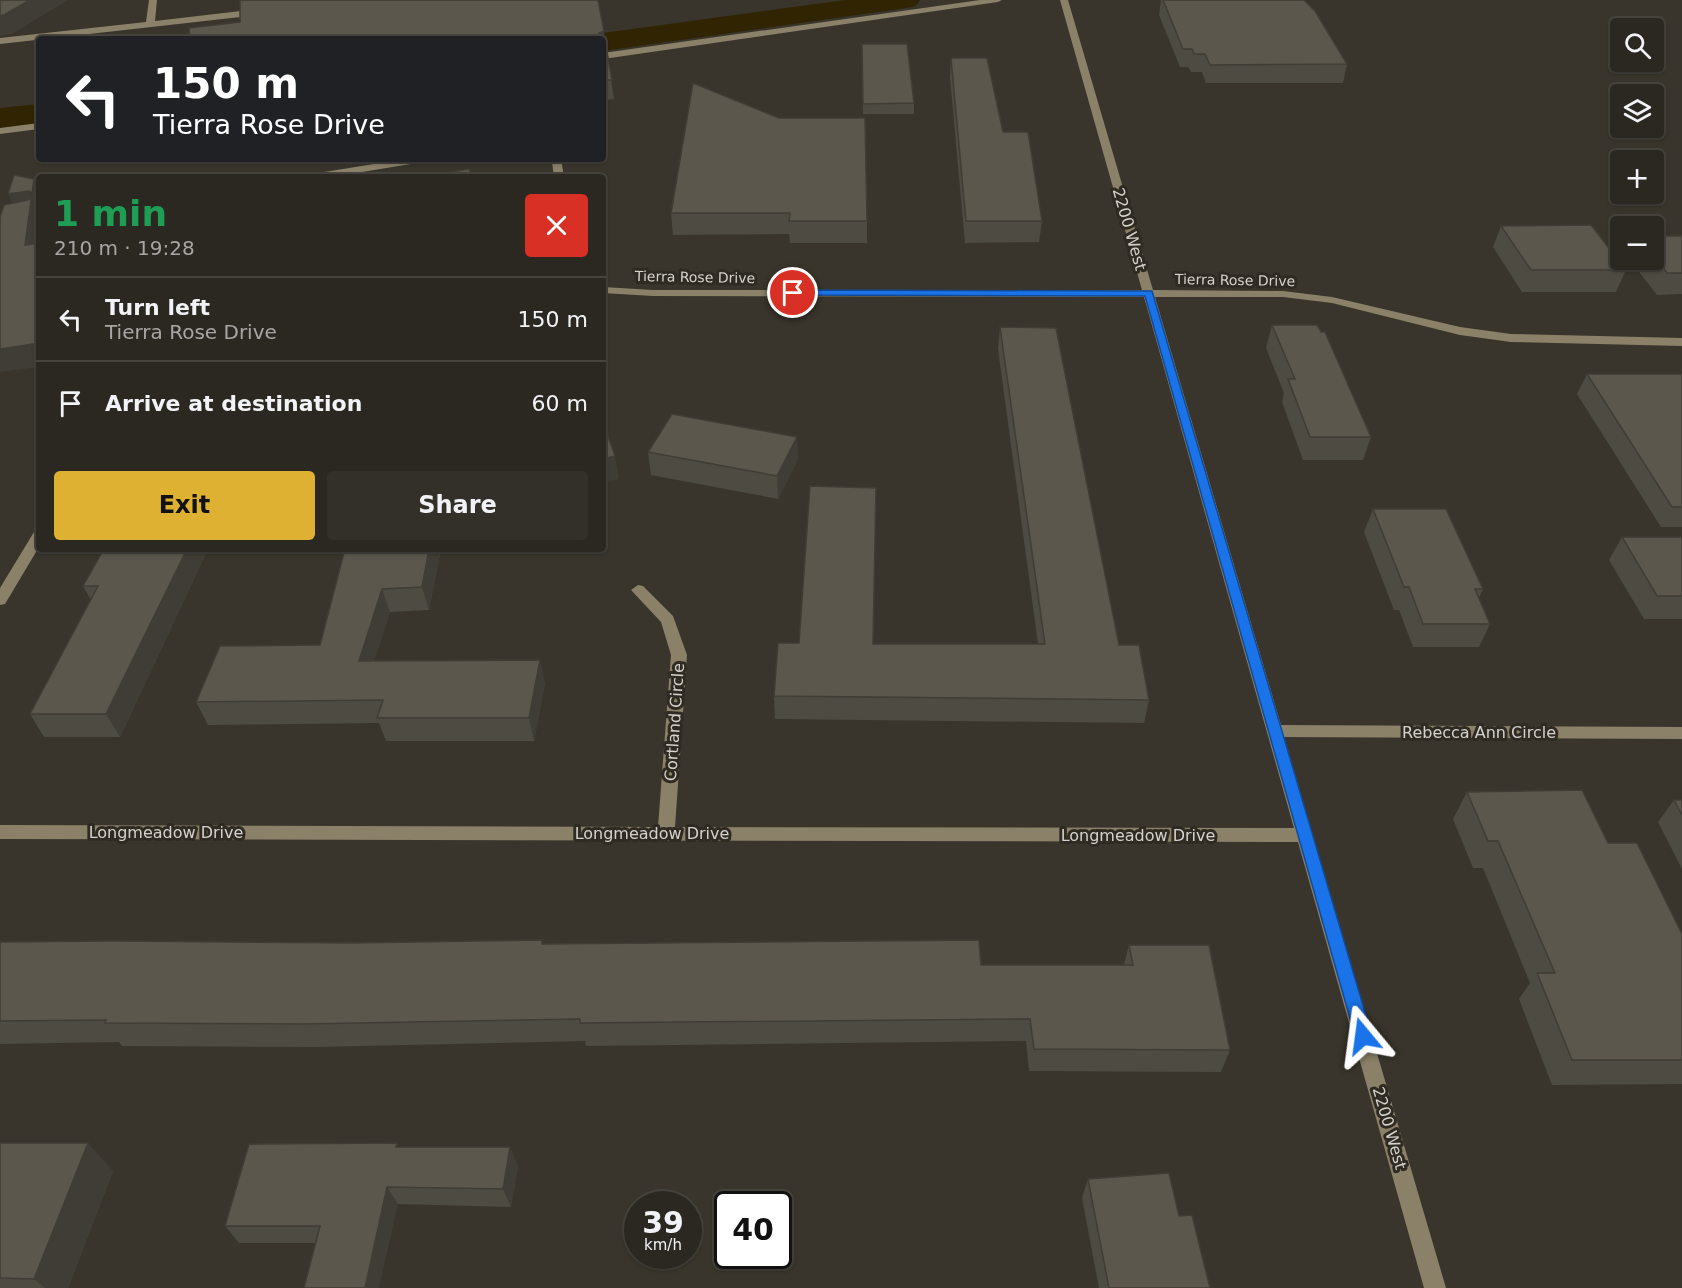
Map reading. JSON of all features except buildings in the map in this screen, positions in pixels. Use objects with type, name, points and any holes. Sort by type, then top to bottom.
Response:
[{"type":"street","points":[[150,24],[153,0]]},
{"type":"street","points":[[606,56],[998,0]]},
{"type":"street","name":"2200 West","points":[[1064,0],[1435,1288]]},
{"type":"street","points":[[44,36],[267,11]]},
{"type":"street","points":[[0,41],[36,37]]},
{"type":"street","points":[[0,131],[36,126]]},
{"type":"street","points":[[330,174],[404,162]]},
{"type":"street","name":"Tierra Rose Drive","points":[[606,290],[665,293],[1283,294],[1332,300],[1460,331],[1511,338],[1565,342],[1682,342]]},
{"type":"street","points":[[0,600],[36,540]]},
{"type":"street","name":"Cortland Circle","points":[[638,590],[668,620],[679,655],[666,833]]},
{"type":"street","name":"Rebecca Ann Circle","points":[[1276,731],[1682,733]]},
{"type":"street","name":"Longmeadow Drive","points":[[0,832],[1305,835]]},
{"type":"waterway","points":[[606,42],[906,0]]},
{"type":"waterway","points":[[0,118],[36,114]]},
{"type":"route","points":[[793,293],[1149,293],[1363,1036]]}]
